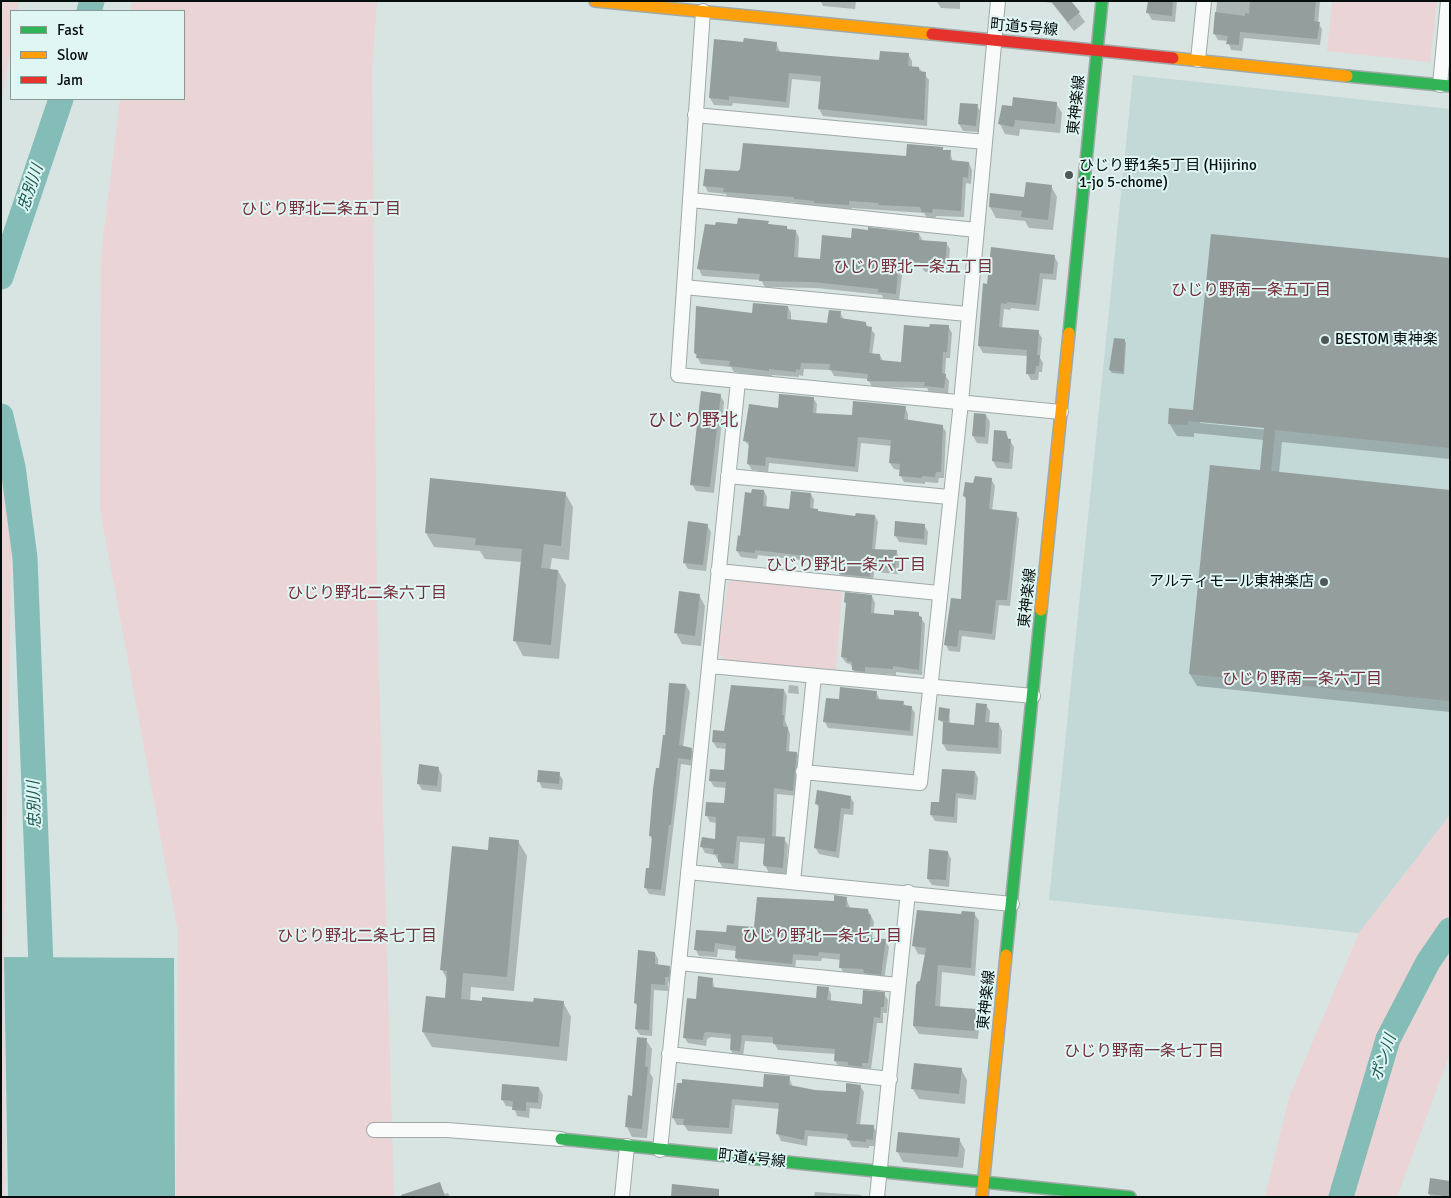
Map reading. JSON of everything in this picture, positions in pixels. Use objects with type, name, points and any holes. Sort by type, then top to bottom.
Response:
[{"type":"street","name":"町道5号線","points":[[595,1],[678,5],[994,40],[1445,86]]},
{"type":"street","points":[[804,772],[920,783],[960,402],[998,1]]},
{"type":"street","name":"東神楽線","points":[[982,1197],[1102,1]]},
{"type":"street","points":[[1198,60],[1204,1]]},
{"type":"street","points":[[1445,86],[1448,1]]},
{"type":"street","points":[[698,7],[691,200],[678,374],[1061,412]]},
{"type":"street","points":[[695,115],[985,142]]},
{"type":"street","points":[[691,200],[976,230]]},
{"type":"street","points":[[684,287],[967,314]]},
{"type":"street","points":[[660,1150],[738,381]]},
{"type":"street","points":[[728,476],[950,497]]},
{"type":"street","points":[[718,571],[940,593]]},
{"type":"street","points":[[710,666],[1032,696]]},
{"type":"street","points":[[793,881],[814,676]]},
{"type":"street","points":[[688,872],[908,892],[1012,904]]},
{"type":"street","points":[[877,1197],[908,892]]},
{"type":"street","points":[[679,963],[898,985]]},
{"type":"street","points":[[669,1054],[890,1079]]},
{"type":"street","name":"町道4号線","points":[[374,1130],[447,1130],[561,1139],[1130,1197]]},
{"type":"street","points":[[622,1197],[627,1146]]},
{"type":"shaded area","points":[[1,1],[19,1],[17,10],[10,10],[10,53],[1,104]]},
{"type":"shaded area","points":[[132,1],[377,1],[372,71],[377,605],[394,1197],[176,1197],[178,932],[100,509],[101,256],[120,100],[185,100],[185,10],[130,10]]},
{"type":"shaded area","points":[[1332,1],[1437,1],[1430,62],[1327,51]]},
{"type":"shaded area","points":[[1133,75],[1450,109],[1450,815],[1359,933],[1049,900]]},
{"type":"shaded area","points":[[1,416],[13,467],[4,957],[5,1197],[1,1197]]},
{"type":"shaded area","points":[[734,579],[842,592],[836,670],[725,660],[718,652],[728,583]]},
{"type":"shaded area","points":[[1450,815],[1450,1053],[1397,1197],[1265,1197],[1289,1098],[1359,933]]},
{"type":"water","points":[[4,957],[174,958],[175,1197],[8,1197]]},
{"type":"building","points":[[1051,1],[1071,1],[1080,12],[1068,22]]},
{"type":"building","points":[[1148,1],[1173,1],[1172,16],[1146,13]]},
{"type":"building","points":[[1250,1],[1316,1],[1314,21],[1320,22],[1317,39],[1240,32],[1239,45],[1226,44],[1228,36],[1213,34],[1215,12],[1245,16],[1245,13],[1249,14]]},
{"type":"building","points":[[744,38],[777,42],[776,51],[830,56],[879,60],[880,51],[909,53],[908,66],[919,67],[919,71],[926,72],[924,120],[818,109],[821,76],[789,73],[786,102],[729,96],[729,100],[709,98],[714,39],[743,42]]},
{"type":"building","points":[[1013,97],[1057,102],[1055,124],[1015,120],[1014,127],[998,124],[1002,105],[1012,106]]},
{"type":"building","points":[[960,103],[978,104],[976,126],[958,124]]},
{"type":"building","points":[[743,143],[906,156],[907,144],[943,147],[943,150],[951,150],[950,160],[969,162],[968,178],[963,177],[961,211],[933,209],[932,213],[922,212],[920,207],[878,205],[879,203],[849,201],[849,205],[814,203],[814,201],[794,199],[794,197],[723,192],[724,188],[703,186],[705,169],[738,171],[740,169]]},
{"type":"building","points":[[1026,182],[1052,185],[1048,220],[1021,217],[1022,211],[989,207],[990,193],[1024,197]]},
{"type":"building","points":[[738,218],[769,221],[768,224],[787,226],[787,229],[796,230],[794,257],[820,259],[822,235],[851,238],[852,228],[868,230],[868,227],[919,233],[919,240],[947,242],[945,263],[935,263],[935,267],[920,266],[920,262],[899,261],[896,294],[878,292],[878,289],[813,282],[759,281],[760,274],[697,269],[705,224],[715,225],[716,222],[737,224]]},
{"type":"building","points":[[1211,234],[1450,258],[1450,448],[1275,430],[1271,471],[1450,490],[1450,701],[1189,674],[1210,465],[1260,470],[1264,428],[1188,421],[1188,425],[1168,424],[1169,408],[1193,410]]},
{"type":"building","points":[[991,247],[1055,255],[1053,274],[1040,273],[1036,305],[1001,303],[999,327],[1039,330],[1037,355],[1040,355],[1039,366],[1036,366],[1035,374],[1026,374],[1027,350],[978,346],[983,283],[987,284]]},
{"type":"building","points":[[753,303],[788,306],[787,319],[827,323],[829,310],[841,311],[840,318],[866,322],[866,326],[872,327],[869,353],[880,354],[880,360],[901,362],[904,325],[929,327],[930,324],[949,325],[947,352],[943,352],[942,373],[946,374],[944,388],[924,386],[925,382],[867,381],[868,374],[829,370],[830,364],[801,363],[800,370],[796,369],[796,372],[769,369],[769,371],[729,366],[730,361],[696,358],[697,354],[694,353],[696,306],[752,313]]},
{"type":"building","points":[[1114,338],[1125,339],[1123,372],[1109,370]]},
{"type":"building","points":[[701,391],[721,394],[710,487],[690,485]]},
{"type":"building","points":[[779,394],[814,397],[813,413],[852,415],[853,401],[906,406],[904,419],[943,425],[941,472],[936,472],[935,477],[899,476],[900,464],[889,463],[891,440],[858,437],[855,467],[766,457],[765,466],[747,464],[749,442],[743,441],[749,404],[778,408]]},
{"type":"building","points":[[974,413],[986,414],[985,437],[972,436]]},
{"type":"building","points":[[994,430],[1006,431],[1008,439],[1011,439],[1009,463],[992,461]]},
{"type":"building","points":[[975,476],[992,478],[989,509],[1017,512],[1007,600],[996,600],[992,634],[959,630],[957,647],[944,645],[951,598],[961,599],[966,497],[963,496],[965,482],[973,483]]},
{"type":"building","points":[[430,478],[566,492],[561,546],[544,544],[541,568],[558,570],[551,645],[513,641],[522,549],[475,545],[476,538],[425,533]]},
{"type":"building","points":[[752,489],[764,490],[763,506],[789,509],[791,491],[811,493],[810,508],[818,509],[818,511],[855,516],[856,513],[875,515],[872,549],[897,550],[895,569],[871,566],[870,577],[839,574],[840,560],[755,550],[755,553],[736,551],[738,535],[740,536],[745,492],[751,493]]},
{"type":"building","points":[[688,521],[708,524],[703,565],[683,563]]},
{"type":"building","points":[[895,521],[925,524],[924,539],[894,536]]},
{"type":"building","points":[[679,591],[700,594],[695,636],[674,633]]},
{"type":"building","points":[[845,592],[872,595],[871,613],[894,615],[894,610],[919,612],[919,616],[922,617],[919,670],[893,666],[893,669],[865,667],[865,672],[852,670],[852,662],[847,661],[847,658],[841,657],[846,603],[844,602]]},
{"type":"building","points":[[669,683],[686,684],[679,745],[692,748],[691,760],[678,758],[671,825],[669,825],[661,890],[644,888],[646,868],[649,868],[652,836],[649,836],[653,789],[656,768],[659,768],[663,735],[665,735]]},
{"type":"building","points":[[731,685],[784,689],[782,715],[784,715],[783,726],[788,727],[786,751],[797,752],[793,791],[774,788],[772,836],[785,837],[783,868],[764,866],[765,838],[737,836],[734,864],[718,862],[718,854],[713,854],[714,849],[700,847],[702,837],[715,839],[716,817],[705,816],[706,802],[724,803],[726,782],[709,781],[710,769],[724,770],[726,743],[712,742],[713,730],[724,731]]},
{"type":"building","points":[[840,687],[877,691],[876,699],[904,701],[903,705],[912,706],[910,731],[823,722],[826,698],[839,699]]},
{"type":"building","points":[[976,703],[987,704],[985,722],[999,723],[998,748],[942,744],[943,722],[974,725]]},
{"type":"building","points":[[939,707],[950,709],[948,722],[938,720]]},
{"type":"building","points":[[419,764],[439,767],[437,786],[417,784]]},
{"type":"building","points":[[942,769],[975,771],[973,795],[956,793],[954,817],[930,815],[931,802],[939,802]]},
{"type":"building","points":[[538,770],[560,772],[559,784],[537,782]]},
{"type":"building","points":[[817,790],[851,796],[850,809],[841,808],[836,852],[814,848],[819,805],[815,804]]},
{"type":"building","points":[[489,837],[519,840],[507,977],[463,973],[461,999],[482,1001],[482,997],[533,1002],[534,998],[564,1001],[559,1047],[422,1032],[426,996],[445,998],[447,971],[440,970],[452,846],[488,850]]},
{"type":"building","points":[[929,849],[948,851],[946,880],[927,879]]},
{"type":"building","points":[[834,895],[847,897],[846,907],[868,909],[868,914],[871,915],[869,938],[886,939],[881,975],[864,973],[863,969],[839,968],[840,954],[819,952],[818,956],[793,954],[792,964],[735,958],[736,946],[715,943],[714,952],[694,950],[696,930],[726,932],[727,925],[754,927],[757,897],[834,901]]},
{"type":"building","points":[[917,910],[961,914],[962,911],[975,912],[971,968],[938,965],[935,1006],[976,1009],[974,1031],[913,1026],[916,985],[920,981],[926,948],[912,946]]},
{"type":"building","points":[[638,950],[655,952],[655,964],[670,966],[669,977],[665,977],[665,985],[651,984],[649,1030],[635,1029],[637,1004],[634,1003]]},
{"type":"building","points":[[698,976],[713,978],[712,987],[816,998],[817,986],[829,987],[827,1000],[862,1004],[863,990],[885,992],[884,1007],[881,1007],[880,1018],[874,1017],[868,1063],[862,1063],[862,1067],[848,1065],[848,1062],[834,1061],[835,1049],[773,1044],[773,1037],[742,1035],[740,1051],[730,1050],[731,1034],[707,1032],[704,1033],[703,1040],[683,1038],[687,998],[696,999]]},
{"type":"building","points":[[637,1037],[647,1038],[645,1066],[648,1067],[642,1129],[625,1127],[628,1095],[632,1096]]},
{"type":"building","points":[[914,1063],[962,1068],[959,1094],[911,1089]]},
{"type":"building","points":[[764,1074],[790,1076],[789,1085],[815,1090],[846,1092],[846,1083],[861,1085],[856,1124],[874,1125],[873,1140],[866,1139],[866,1142],[847,1140],[848,1134],[805,1130],[804,1140],[776,1134],[779,1103],[732,1099],[729,1128],[683,1125],[684,1119],[672,1118],[677,1083],[682,1083],[682,1079],[763,1087]]},
{"type":"building","points":[[502,1084],[539,1087],[538,1103],[526,1102],[526,1111],[512,1110],[513,1101],[501,1100]]},
{"type":"building","points":[[898,1132],[960,1138],[958,1157],[896,1152]]},
{"type":"building","points":[[1430,1178],[1450,1181],[1450,1197],[1428,1194]]},
{"type":"building","points":[[440,1182],[445,1197],[402,1197],[401,1195]]},
{"type":"building","points":[[672,1184],[719,1189],[719,1197],[671,1197]]},
{"type":"waterway","name":"忠別川","points":[[89,10],[92,1]]},
{"type":"waterway","name":"忠別川","points":[[1,277],[61,100]]},
{"type":"waterway","name":"忠別川","points":[[1,416],[13,467],[25,558],[42,991]]},
{"type":"waterway","name":"ポン川","points":[[1341,1197],[1388,1039],[1428,962],[1450,930]]},
{"type":"traffic: fast","points":[[1069,333],[1102,1]]},
{"type":"traffic: fast","points":[[1347,76],[1450,86]]},
{"type":"traffic: fast","points":[[1006,955],[1041,610]]},
{"type":"traffic: fast","points":[[561,1139],[1130,1197]]},
{"type":"traffic: slow","points":[[595,1],[932,34]]},
{"type":"traffic: slow","points":[[1173,58],[1347,76]]},
{"type":"traffic: slow","points":[[1041,610],[1069,333]]},
{"type":"traffic: slow","points":[[982,1197],[1006,955]]},
{"type":"traffic: jam","points":[[932,34],[1173,58]]},
{"type":"place","name":"ひじり野1条5丁目 (Hijirino 1-jo 5-chome)","points":[[1069,175]]},
{"type":"place","name":"BESTOM 東神楽","points":[[1325,340]]},
{"type":"place","name":"アルティモール東神楽店","points":[[1324,582]]},
{"type":"district","name":"ひじり野北二条五丁目","points":[[321,210]]},
{"type":"district","name":"ひじり野北一条五丁目","points":[[913,268]]},
{"type":"district","name":"ひじり野南一条五丁目","points":[[1251,291]]},
{"type":"district","name":"ひじり野北","points":[[693,421]]},
{"type":"district","name":"ひじり野北一条六丁目","points":[[846,566]]},
{"type":"district","name":"ひじり野北二条六丁目","points":[[367,594]]},
{"type":"district","name":"ひじり野南一条六丁目","points":[[1302,680]]},
{"type":"district","name":"ひじり野北二条七丁目","points":[[357,937]]},
{"type":"district","name":"ひじり野北一条七丁目","points":[[822,937]]},
{"type":"district","name":"ひじり野南一条七丁目","points":[[1144,1052]]}]
